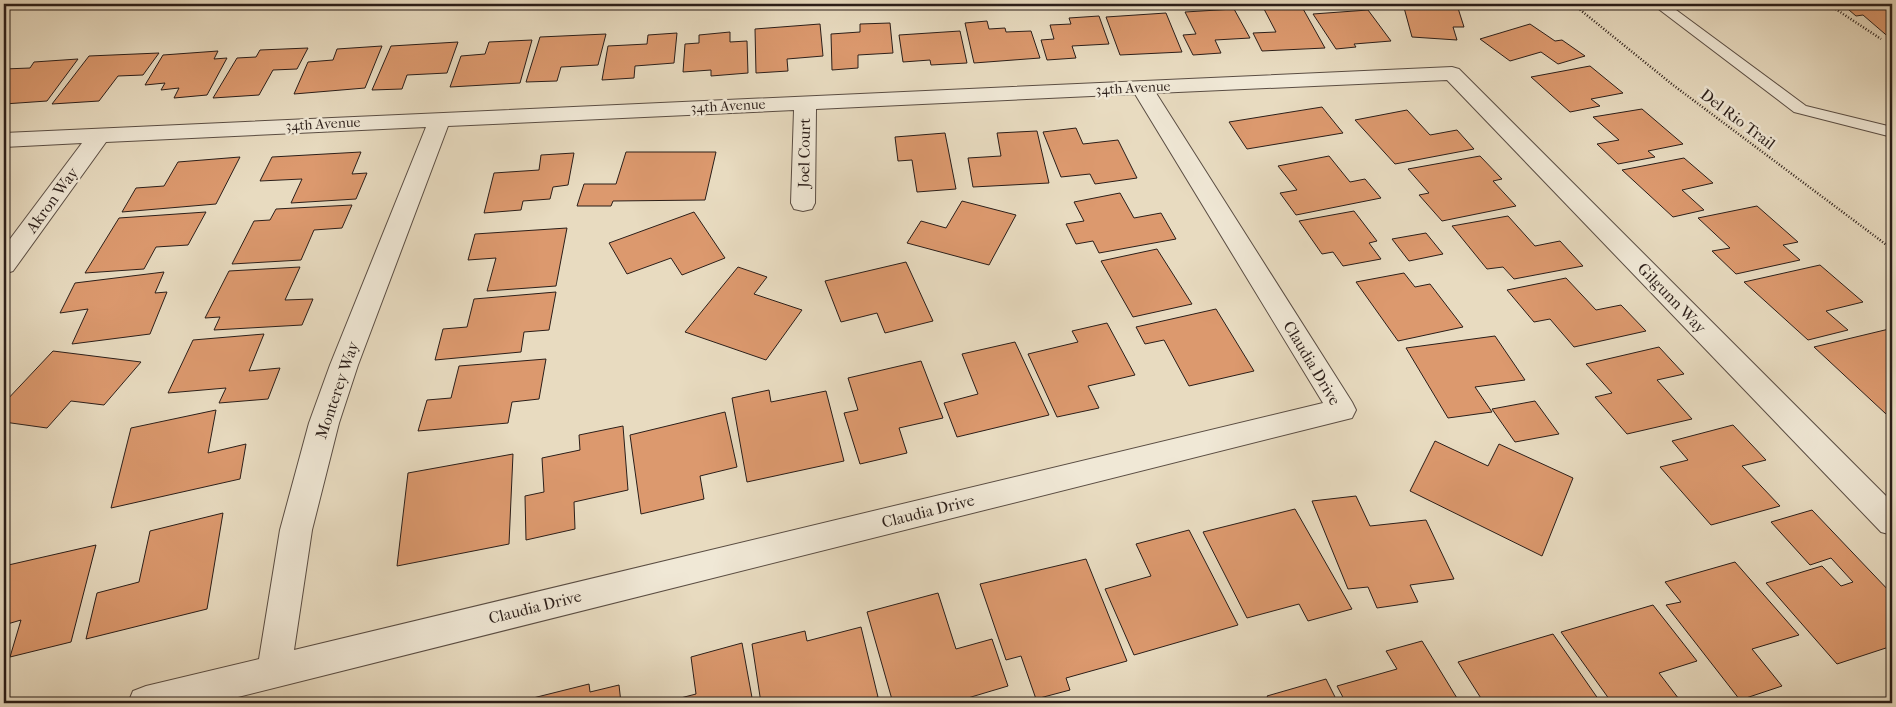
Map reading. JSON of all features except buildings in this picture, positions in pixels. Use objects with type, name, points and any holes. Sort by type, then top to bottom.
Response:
[{"type":"street","name":"34th Avenue","points":[[4,140],[100,134],[1452,73]]},
{"type":"street","name":"Gilgunn Way","points":[[1452,73],[1892,522]]},
{"type":"street","name":"Claudia Drive","points":[[146,703],[1342,410],[1141,87]]},
{"type":"street","name":"Joel Court","points":[[803,203],[805,103]]},
{"type":"street","name":"Monterey Way","points":[[274,672],[296,530],[324,423],[344,365],[440,119]]},
{"type":"street","name":"Akron Way","points":[[4,265],[100,134]]},
{"type":"lane","points":[[1659,4],[1800,109],[1892,132]]},
{"type":"path","name":"Del Rio Trail","points":[[1573,4],[1673,85],[1892,249]]},
{"type":"path","points":[[1828,4],[1881,39]]}]
